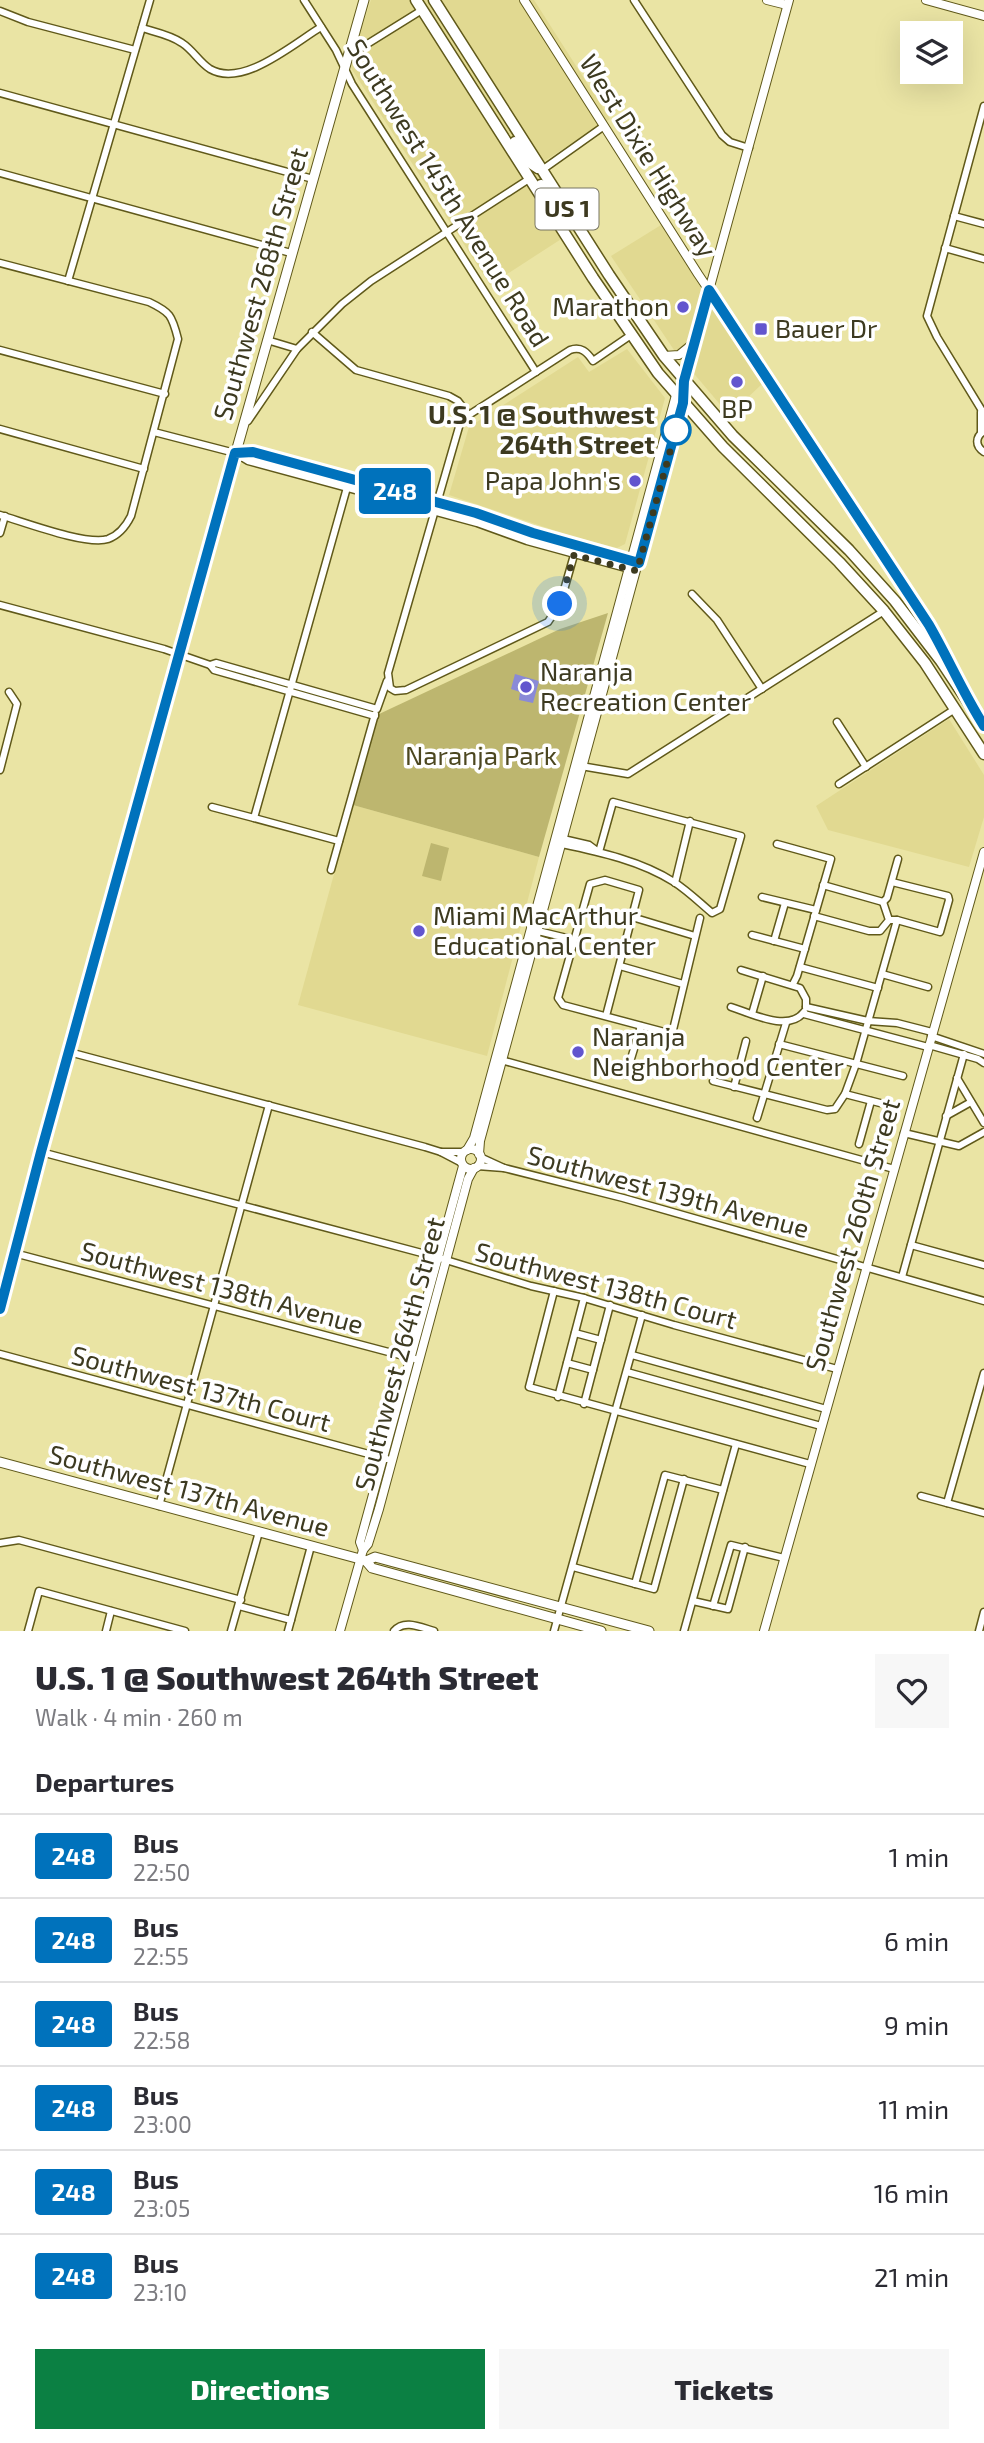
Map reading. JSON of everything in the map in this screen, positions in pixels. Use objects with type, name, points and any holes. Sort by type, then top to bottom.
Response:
[{"type":"highway","name":"US 1","points":[[434,0],[590,246],[664,356],[733,436],[849,550],[895,601],[963,692],[984,726]]},
{"type":"highway","name":"US 1","points":[[419,5],[631,335],[680,399],[746,471],[846,569],[884,611],[925,663],[984,754]]},
{"type":"highway","points":[[487,111],[503,124],[526,160],[542,170]]},
{"type":"highway","points":[[529,179],[544,189],[571,229],[590,246]]},
{"type":"highway","points":[[884,611],[895,601]]},
{"type":"main road","name":"Southwest 268th Street","points":[[0,1308],[178,655],[364,0]]},
{"type":"main road","name":"Southwest 137th Avenue","points":[[0,1462],[311,1546],[375,1557],[649,1631]]},
{"type":"main road","name":"Southwest 137th Avenue","points":[[363,1557],[374,1569],[601,1631]]},
{"type":"street","points":[[68,281],[150,0]]},
{"type":"street","name":"Southwest 145th Avenue Road","points":[[303,0],[352,84],[537,372]]},
{"type":"street","name":"West Dixie Highway","points":[[524,0],[950,661],[963,692]]},
{"type":"street","points":[[634,0],[723,137],[749,148]]},
{"type":"street","points":[[69,1052],[441,1152],[468,1168],[476,1167],[498,1060],[788,2],[767,0]]},
{"type":"street","points":[[926,0],[984,16]]},
{"type":"street","points":[[348,56],[419,5]]},
{"type":"street","points":[[0,11],[28,22],[135,50]]},
{"type":"street","points":[[142,28],[180,41],[207,67],[228,75],[256,68],[321,27]]},
{"type":"street","points":[[0,93],[313,179]]},
{"type":"street","points":[[984,107],[928,309],[928,320],[982,413],[983,432],[977,445],[984,452]]},
{"type":"street","points":[[542,170],[604,126]]},
{"type":"street","points":[[0,173],[291,253]]},
{"type":"street","points":[[242,430],[297,349],[358,291],[529,179]]},
{"type":"street","points":[[954,216],[984,225]]},
{"type":"street","points":[[945,248],[984,259]]},
{"type":"street","points":[[0,263],[149,302],[166,310],[173,319],[177,347],[126,526],[107,539],[87,540],[2,516],[0,533]]},
{"type":"street","points":[[312,332],[356,370],[449,396],[458,401],[468,414]]},
{"type":"street","points":[[331,870],[458,424],[468,414],[575,348],[583,350],[593,361],[631,335]]},
{"type":"street","points":[[267,340],[297,349]]},
{"type":"street","points":[[664,356],[677,356],[695,342]]},
{"type":"street","points":[[0,350],[165,394]]},
{"type":"street","points":[[0,429],[144,469]]},
{"type":"street","points":[[154,432],[235,453],[248,461],[477,523],[574,555],[634,566]]},
{"type":"street","points":[[235,453],[250,451],[476,513],[634,566]]},
{"type":"street","points":[[254,818],[350,479]]},
{"type":"street","points":[[387,679],[390,688],[395,691],[406,690],[542,625],[552,618],[560,604],[574,555]]},
{"type":"street","points":[[895,601],[899,592],[898,580]]},
{"type":"street","points":[[692,594],[717,620],[762,689]]},
{"type":"street","points":[[0,605],[164,649],[210,665],[216,663],[290,688],[376,712]]},
{"type":"street","points":[[579,765],[628,774],[884,611]]},
{"type":"street","points":[[0,770],[17,704],[9,692]]},
{"type":"street","points":[[839,784],[955,709]]},
{"type":"street","points":[[838,722],[866,767]]},
{"type":"street","points":[[463,1164],[537,934],[579,765]]},
{"type":"street","points":[[562,842],[648,869],[675,883],[712,913],[720,909],[741,836],[613,802],[599,852]]},
{"type":"street","points":[[212,807],[339,841]]},
{"type":"street","points":[[675,883],[690,821]]},
{"type":"street","points":[[777,844],[831,859],[793,984]]},
{"type":"street","name":"Southwest 260th Street","points":[[764,1631],[984,852]]},
{"type":"street","points":[[883,902],[887,898],[898,859]]},
{"type":"street","points":[[606,1016],[639,890],[605,880],[590,884],[558,998],[564,1005],[671,1034],[700,918]]},
{"type":"street","points":[[888,920],[940,932],[949,900],[948,896],[892,882]]},
{"type":"street","points":[[823,885],[883,902]]},
{"type":"street","points":[[762,897],[869,931],[880,931],[888,920]]},
{"type":"street","points":[[883,902],[888,920]]},
{"type":"street","points":[[774,941],[785,903]]},
{"type":"street","points":[[632,917],[695,936]]},
{"type":"street","points":[[713,1081],[827,1110],[835,1109],[845,1094],[856,1064],[897,920]]},
{"type":"street","points":[[537,934],[567,938],[573,945]]},
{"type":"street","points":[[537,934],[565,947],[573,945]]},
{"type":"street","points":[[553,943],[555,935]]},
{"type":"street","points":[[752,935],[805,949]]},
{"type":"street","points":[[620,966],[683,984]]},
{"type":"street","points":[[800,967],[878,988]]},
{"type":"street","points":[[730,1007],[786,1023],[799,1018],[805,1010],[803,990],[793,984],[741,970]]},
{"type":"street","points":[[882,974],[928,987]]},
{"type":"street","points":[[752,1014],[764,976]]},
{"type":"street","points":[[805,1010],[865,1032],[930,1040],[984,1054]]},
{"type":"street","points":[[805,1010],[897,1023],[984,1063]]},
{"type":"street","points":[[835,1023],[837,1014]]},
{"type":"street","points":[[757,1118],[786,1023]]},
{"type":"street","points":[[626,1075],[641,1026]]},
{"type":"street","points":[[734,1087],[746,1041]]},
{"type":"street","points":[[779,1044],[903,1076]]},
{"type":"street","points":[[902,1277],[964,1054]]},
{"type":"street","points":[[498,1060],[894,1169]]},
{"type":"street","points":[[957,1078],[984,1123]]},
{"type":"street","points":[[845,1094],[880,1103]]},
{"type":"street","points":[[859,1144],[871,1101]]},
{"type":"street","points":[[946,1116],[971,1102]]},
{"type":"street","points":[[159,1506],[269,1105]]},
{"type":"street","points":[[904,1133],[958,1146],[984,1132]]},
{"type":"street","points":[[441,1152],[475,1150],[479,1155]]},
{"type":"street","name":"Southwest 138th Court","points":[[41,1152],[837,1369]]},
{"type":"street","name":"Southwest 139th Avenue","points":[[479,1155],[504,1168]]},
{"type":"street","name":"Southwest 264th Street","points":[[443,1260],[463,1164]]},
{"type":"street","name":"Southwest 139th Avenue","points":[[476,1167],[504,1168],[624,1198],[984,1301]]},
{"type":"street","name":"Southwest 264th Street","points":[[340,1631],[368,1544],[388,1459],[443,1260],[468,1180],[476,1167]]},
{"type":"street","points":[[911,1245],[984,1265]]},
{"type":"street","name":"Southwest 138th Avenue","points":[[14,1253],[416,1359]]},
{"type":"street","points":[[554,1291],[529,1387],[810,1464]]},
{"type":"street","points":[[558,1397],[584,1298]]},
{"type":"street","points":[[584,1404],[610,1305]]},
{"type":"street","points":[[554,1631],[642,1315]]},
{"type":"street","points":[[575,1333],[601,1340]]},
{"type":"street","name":"Southwest 137th Court","points":[[0,1354],[388,1459]]},
{"type":"street","points":[[632,1355],[826,1409]]},
{"type":"street","points":[[567,1363],[593,1370]]},
{"type":"street","points":[[627,1372],[821,1426]]},
{"type":"street","points":[[947,1503],[984,1373]]},
{"type":"street","points":[[684,1631],[736,1444]]},
{"type":"street","points":[[635,1584],[665,1475],[723,1490]]},
{"type":"street","points":[[573,1567],[654,1589],[684,1479]]},
{"type":"street","points":[[920,1496],[984,1513]]},
{"type":"street","points":[[231,1631],[259,1532]]},
{"type":"street","points":[[0,1543],[19,1541],[240,1603],[291,1620]]},
{"type":"street","points":[[713,1606],[729,1548],[734,1545],[745,1547],[784,1558]]},
{"type":"street","points":[[288,1631],[311,1546]]},
{"type":"street","points":[[693,1601],[728,1609],[745,1547]]},
{"type":"street","points":[[28,1631],[39,1591],[186,1631]]},
{"type":"street","points":[[106,1631],[111,1611]]},
{"type":"street","points":[[979,1631],[984,1612]]},
{"type":"street","points":[[396,1628],[407,1624],[434,1631]]},
{"type":"shaded area","points":[[371,0],[534,0],[610,119],[543,162],[583,225],[490,285],[351,68]]},
{"type":"shaded area","points":[[661,225],[762,384],[729,415],[674,350],[611,256]]},
{"type":"shaded area","points":[[627,349],[665,398],[625,544],[617,548],[571,536],[449,495],[469,427],[578,357],[589,372]]},
{"type":"shaded area","points":[[949,719],[984,775],[984,817],[969,867],[828,830],[816,806]]},
{"type":"shaded area","name":"Miami MacArthur Educational Center","points":[[353,805],[539,857],[487,1056],[298,1005]]},
{"type":"green space","name":"Naranja Park","points":[[608,613],[539,857],[353,805],[377,715],[560,629]]},
{"type":"green space","points":[[431,843],[449,848],[441,881],[422,876]]},
{"type":"water","points":[[515,674],[539,681],[533,703],[519,700],[520,692],[511,689]]},
{"type":"bus line","name":"248","points":[[0,1309],[235,453],[250,451],[476,513],[533,533],[639,563],[683,403],[684,381],[709,290],[929,625],[956,672],[963,692],[984,726]]},
{"type":"place","name":"Marathon","points":[[683,307]]},
{"type":"place","name":"Bauer Dr","points":[[761,329]]},
{"type":"place","name":"BP","points":[[737,382]]},
{"type":"place","name":"U.S. 1 @ Southwest 264th Street","points":[[676,430]]},
{"type":"place","name":"Papa John's","points":[[635,481]]},
{"type":"place","name":"Naranja Recreation Center","points":[[526,687]]},
{"type":"place","name":"Miami MacArthur Educational Center","points":[[419,931]]},
{"type":"place","name":"Naranja Neighborhood Center","points":[[578,1052]]},
{"type":"route","points":[[560,604],[574,555],[637,571],[676,430]]}]
